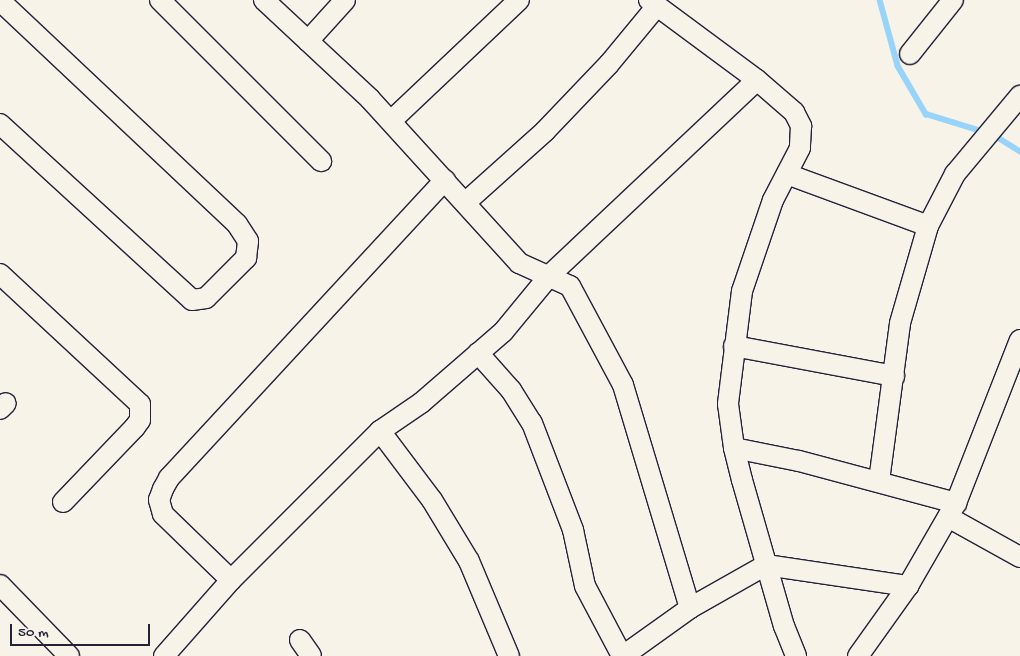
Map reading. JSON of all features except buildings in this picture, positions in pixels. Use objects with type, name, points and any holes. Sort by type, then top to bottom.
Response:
[{"type":"street","points":[[160,0],[321,161]]},
{"type":"street","points":[[264,0],[391,121],[519,263],[538,273],[550,275],[570,286],[624,386],[690,608]]},
{"type":"street","points":[[308,41],[345,0]]},
{"type":"street","points":[[391,121],[519,0]]},
{"type":"street","points":[[910,54],[954,0]]},
{"type":"street","points":[[466,202],[545,131],[609,64],[653,3],[757,80],[794,112],[801,126],[800,148],[773,200],[742,291],[728,404],[734,448],[766,564],[796,656]]},
{"type":"street","points":[[0,124],[192,300],[206,298],[246,258],[248,241],[238,224],[4,8]]},
{"type":"street","points":[[164,656],[231,580],[380,431],[421,403],[503,332],[550,275],[757,80]]},
{"type":"street","points":[[879,481],[900,324],[928,226],[955,174],[978,144],[1020,96]]},
{"type":"street","points":[[787,174],[928,226]]},
{"type":"street","points":[[231,580],[163,514],[159,500],[163,488],[445,180]]},
{"type":"street","points":[[0,274],[140,404],[140,420],[135,427],[63,502]]},
{"type":"street","points":[[858,656],[908,586],[952,510],[1020,340]]},
{"type":"street","points":[[734,346],[894,376]]},
{"type":"street","points":[[478,353],[512,390],[532,423],[573,530],[585,586],[622,656],[690,608],[766,564],[908,586]]},
{"type":"street","points":[[380,431],[432,500],[469,561],[510,656]]},
{"type":"street","points":[[734,448],[879,481],[952,510],[1020,557]]},
{"type":"street","points":[[0,586],[69,656]]},
{"type":"waterway","points":[[880,0],[898,66],[926,114],[985,132]]},
{"type":"waterway","points":[[994,135],[1020,151]]}]
